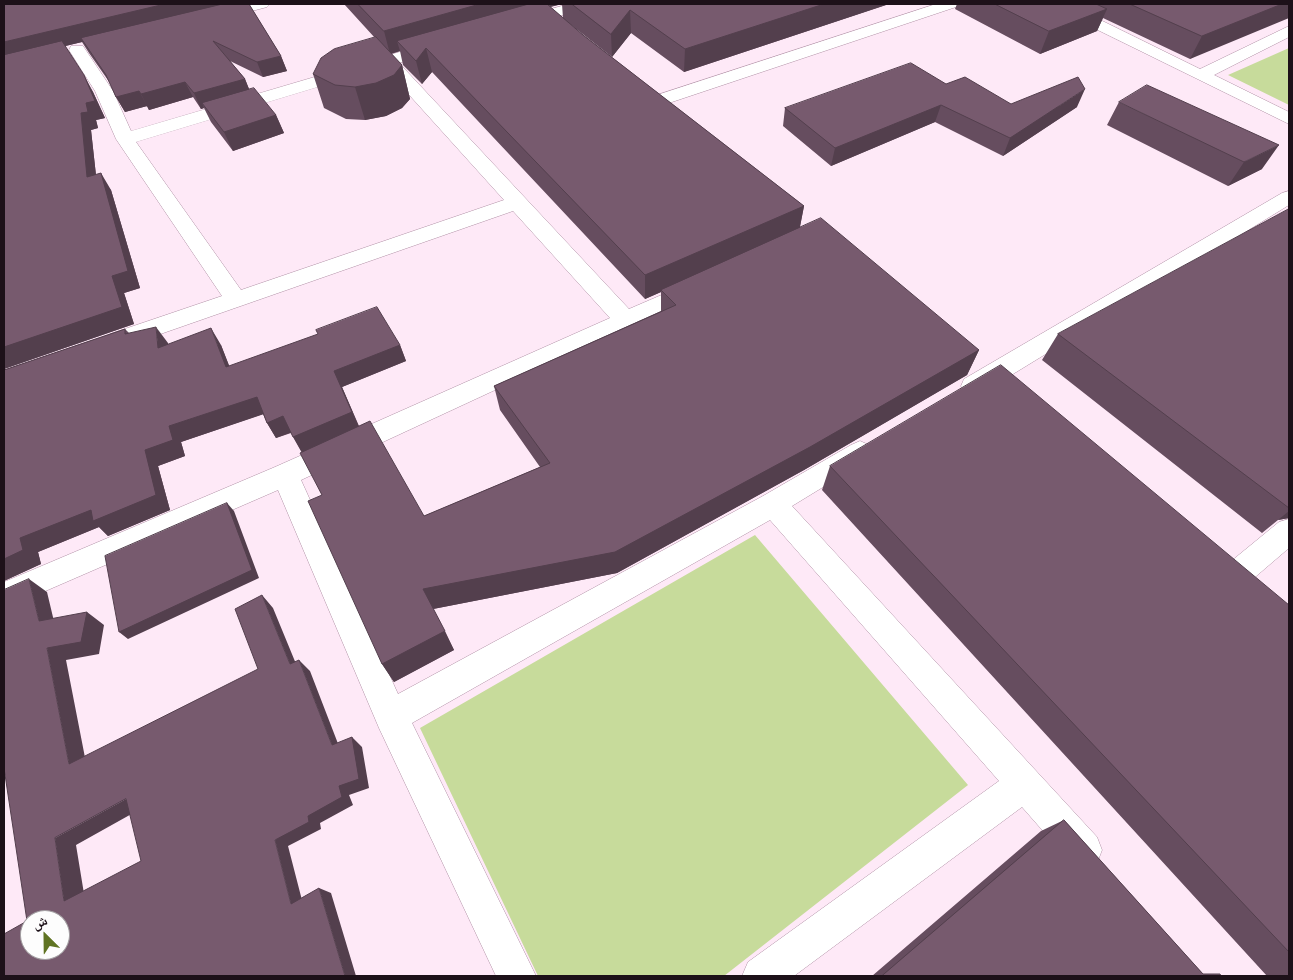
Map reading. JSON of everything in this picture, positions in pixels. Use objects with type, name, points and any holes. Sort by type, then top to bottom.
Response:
[{"type":"street","points":[[197,20],[262,4]]},
{"type":"street","points":[[509,25],[541,9],[585,4]]},
{"type":"street","points":[[676,120],[646,96],[951,4]]},
{"type":"street","points":[[1056,4],[1289,119]]},
{"type":"street","points":[[541,9],[562,27]]},
{"type":"street","points":[[1201,75],[1289,31]]},
{"type":"street","points":[[125,139],[453,42]]},
{"type":"street","points":[[77,50],[104,90],[125,139],[236,300]]},
{"type":"street","points":[[387,60],[625,320]]},
{"type":"street","points":[[956,396],[1289,197]]},
{"type":"street","points":[[99,346],[519,202]]},
{"type":"street","points":[[4,596],[285,475],[713,280]]},
{"type":"street","points":[[391,716],[773,504],[881,440]]},
{"type":"street","points":[[285,475],[391,716],[516,976]]},
{"type":"street","points":[[773,504],[1104,872]]},
{"type":"street","points":[[1229,581],[1289,531]]},
{"type":"street","points":[[762,976],[1024,784]]},
{"type":"green space","points":[[1289,48],[1289,105],[1228,75]]},
{"type":"green space","points":[[755,535],[968,785],[724,976],[538,976],[420,728]]},
{"type":"building","points":[[4,4],[165,4],[4,42]]},
{"type":"building","points":[[223,4],[249,4],[281,56],[257,62],[213,41],[245,79],[194,93],[185,82],[141,94],[139,91],[116,97],[106,75],[81,38]]},
{"type":"building","points":[[358,4],[480,4],[384,31]]},
{"type":"building","points":[[529,4],[547,4],[583,35],[804,206],[645,275],[426,48],[416,61],[397,41]]},
{"type":"building","points":[[572,4],[824,4],[685,49],[630,10],[611,34]]},
{"type":"building","points":[[995,4],[1096,4],[1107,9],[1049,31]]},
{"type":"building","points":[[1130,4],[1282,4],[1202,36]]},
{"type":"building","points":[[376,37],[402,65],[394,75],[376,83],[355,87],[335,85],[313,74],[321,58],[334,49]]},
{"type":"building","points":[[62,41],[84,75],[95,101],[86,103],[88,112],[81,113],[87,177],[101,173],[128,271],[112,276],[122,307],[4,347],[4,55]]},
{"type":"building","points":[[911,63],[946,84],[965,77],[1011,104],[1078,77],[1085,89],[1010,138],[941,105],[835,148],[785,108]]},
{"type":"building","points":[[1147,85],[1279,145],[1244,162],[1119,102]]},
{"type":"building","points":[[254,88],[276,115],[224,132],[202,103]]},
{"type":"building","points":[[1289,209],[1289,508],[1058,334]]},
{"type":"building","points":[[821,218],[979,350],[810,447],[615,552],[423,589],[445,631],[382,664],[308,501],[322,495],[300,453],[370,421],[424,516],[550,463],[494,386],[676,305],[661,290]]},
{"type":"building","points":[[377,307],[400,345],[334,371],[352,412],[293,437],[283,416],[267,423],[257,397],[169,426],[173,440],[145,450],[156,495],[93,521],[91,510],[20,538],[23,550],[4,559],[4,370],[125,329],[125,334],[156,327],[158,348],[211,328],[226,367],[318,334],[316,330]]},
{"type":"building","points":[[1001,365],[1289,605],[1289,952],[830,466]]},
{"type":"building","points":[[227,503],[252,570],[119,632],[105,556]]},
{"type":"building","points":[[29,579],[39,621],[87,612],[81,642],[47,648],[69,764],[258,669],[235,609],[262,595],[290,664],[299,660],[332,745],[352,737],[359,779],[339,786],[342,797],[308,816],[309,822],[275,840],[291,904],[319,888],[345,976],[4,976],[4,934],[20,925],[20,960],[70,960],[70,910],[25,910],[4,768],[4,590]],"holes":[[[126,799],[141,861],[64,901],[55,838]]]},
{"type":"building","points":[[1064,820],[1203,974],[1220,974],[1221,976],[882,976]]}]
